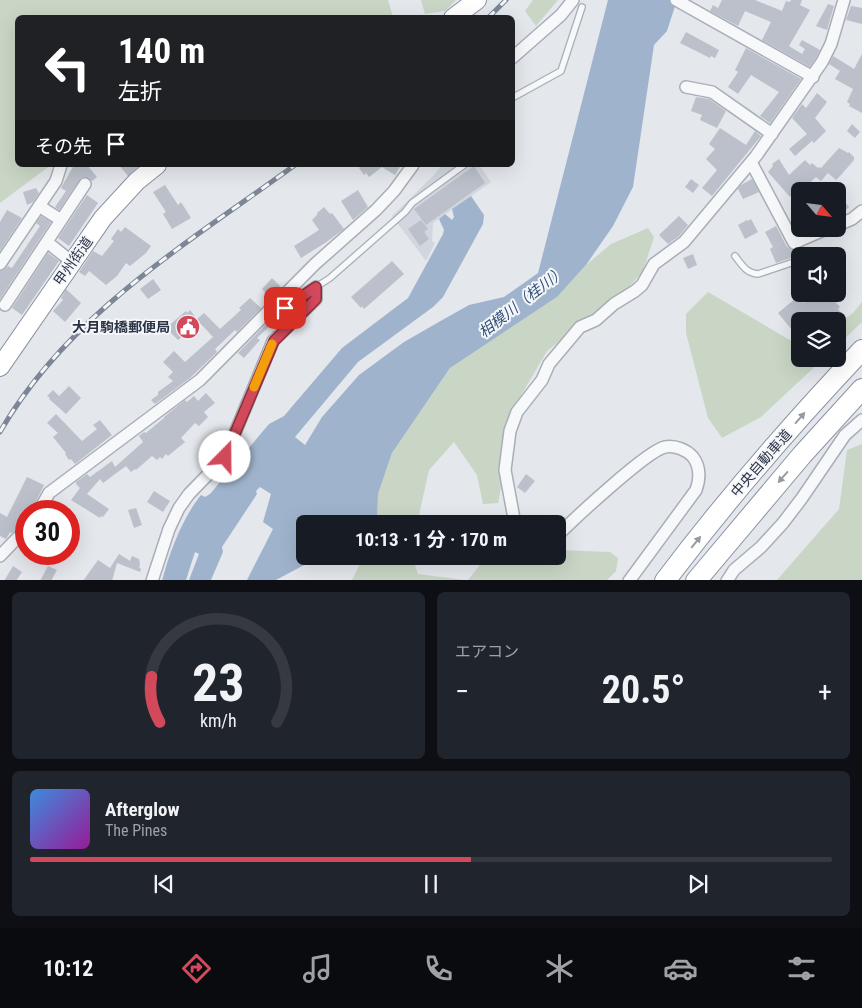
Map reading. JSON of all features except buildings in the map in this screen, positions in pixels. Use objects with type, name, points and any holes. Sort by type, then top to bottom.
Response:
[{"type":"highway","points":[[457,15],[477,0]]},
{"type":"highway","name":"甲州街道","points":[[0,367],[72,262],[120,198],[155,167]]},
{"type":"highway","name":"中央自動車道","points":[[665,580],[722,509],[862,349]]},
{"type":"highway","name":"中央自動車道","points":[[696,580],[752,512],[862,389]]},
{"type":"street","points":[[513,515],[505,470],[510,431],[517,412],[542,380],[548,364],[580,327],[596,320],[614,304],[642,285],[654,264],[684,242],[751,162],[813,77],[831,44],[844,0]]},
{"type":"street","points":[[681,2],[813,77]]},
{"type":"street","points":[[515,55],[561,15],[577,4]]},
{"type":"street","points":[[686,87],[712,92],[772,134]]},
{"type":"street","points":[[751,162],[794,243],[805,238]]},
{"type":"street","points":[[0,264],[56,181],[60,167]]},
{"type":"street","points":[[45,500],[49,493],[200,380],[315,264],[376,210],[394,191],[411,167]]},
{"type":"street","points":[[5,305],[85,184]]},
{"type":"street","points":[[39,206],[62,220]]},
{"type":"street","points":[[846,222],[852,220],[862,210]]},
{"type":"street","points":[[47,242],[72,262]]},
{"type":"street","points":[[276,304],[285,308],[316,287]]},
{"type":"street","points":[[152,580],[178,508],[206,475],[225,457],[274,341],[316,299],[316,287]]},
{"type":"street","points":[[727,580],[734,570],[761,547],[783,523],[845,436],[862,420]]},
{"type":"street","points":[[566,528],[646,458],[664,447],[679,447],[692,456],[699,468],[699,481],[696,490],[629,580]]},
{"type":"street","points":[[0,556],[15,540]]},
{"type":"lane","points":[[515,96],[561,71],[577,4]]},
{"type":"lane","points":[[316,287],[330,278],[405,212],[412,203],[461,167]]},
{"type":"lane","points":[[794,243],[796,247]]},
{"type":"lane","points":[[735,256],[746,270],[758,274],[791,262]]},
{"type":"shaded area","points":[[440,167],[480,167],[491,182],[433,223],[432,241],[435,243],[426,261],[392,216]]},
{"type":"green space","points":[[0,0],[388,0],[392,15],[15,15],[15,167],[48,167],[0,203]]},
{"type":"green space","points":[[421,0],[456,0],[445,11],[425,14]]},
{"type":"green space","points":[[533,0],[558,0],[536,26],[525,11]]},
{"type":"green space","points":[[648,228],[654,237],[643,271],[630,286],[547,351],[516,404],[505,436],[503,477],[498,503],[483,504],[477,475],[454,442],[429,470],[419,515],[377,515],[378,494],[392,453],[450,368],[557,297],[586,265],[611,244]]},
{"type":"green space","points":[[708,292],[791,341],[791,367],[814,367],[761,417],[722,438],[708,418],[686,333],[686,314]]},
{"type":"green space","points":[[862,302],[862,322],[846,337],[846,318]]},
{"type":"green space","points":[[862,444],[862,580],[777,580],[839,509],[847,450]]},
{"type":"green space","points":[[566,550],[610,552],[618,558],[616,571],[607,580],[468,580],[480,565],[566,565]]},
{"type":"green space","points":[[360,565],[415,565],[418,574],[465,580],[352,580]]},
{"type":"water","name":"相模川（桂川）","points":[[608,0],[677,0],[667,31],[654,45],[633,187],[613,226],[586,265],[557,297],[450,368],[392,453],[378,494],[377,515],[296,515],[296,565],[304,565],[276,580],[247,580],[273,529],[263,522],[271,494],[260,487],[222,547],[223,552],[211,580],[189,580],[199,554],[195,552],[186,580],[162,580],[177,536],[188,514],[201,495],[205,497],[210,494],[269,424],[284,416],[342,348],[408,298],[443,234],[444,230],[439,219],[445,214],[452,220],[454,217],[452,209],[471,196],[484,215],[483,224],[443,297],[433,307],[358,362],[295,437],[305,445],[322,417],[359,375],[404,342],[469,305],[504,297],[538,273]]},
{"type":"railway","points":[[491,15],[506,0]]},
{"type":"railway","points":[[0,432],[28,390],[59,352],[95,316],[173,252],[292,167]]},
{"type":"slow traffic","points":[[254,387],[272,344]]},
{"type":"place","name":"大月駒橋郵便局","points":[[188,327]]},
{"type":"route","points":[[225,457],[274,341],[316,299],[316,287],[285,308]]}]
